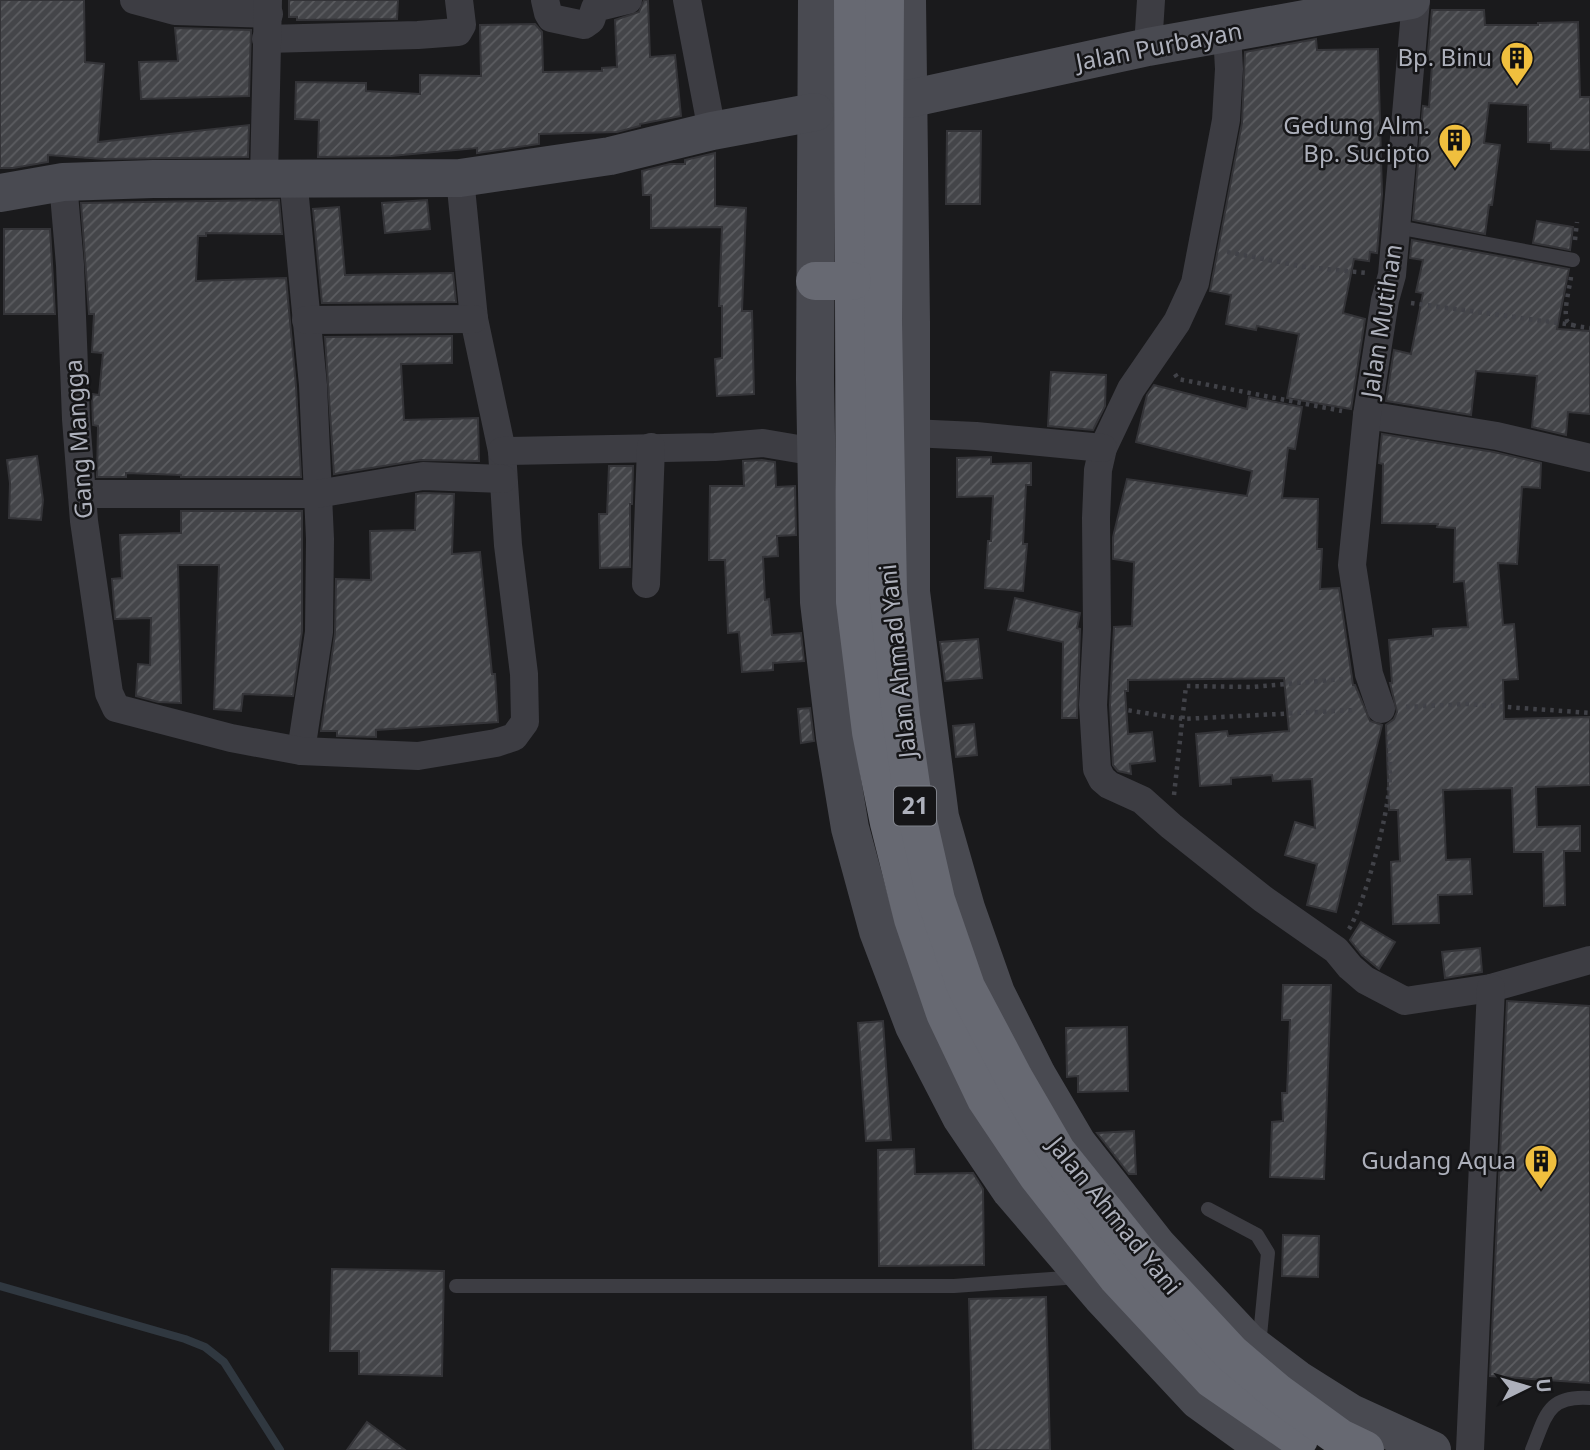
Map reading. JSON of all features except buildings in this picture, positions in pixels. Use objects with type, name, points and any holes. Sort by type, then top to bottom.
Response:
[{"type":"highway","name":"Jalan Ahmad Yani","points":[[853,0],[855,602],[868,706],[889,823],[913,919],[945,1013],[986,1099],[1037,1175],[1116,1277],[1212,1379],[1315,1450]]},
{"type":"highway","name":"Jalan Ahmad Yani","points":[[885,0],[897,322],[888,593],[901,716],[914,799],[936,900],[966,987],[1013,1078],[1057,1152],[1139,1254],[1231,1353],[1278,1393],[1340,1438],[1365,1450]]},
{"type":"highway","points":[[815,281],[852,281]]},
{"type":"street","points":[[134,0],[175,11],[268,18],[418,35],[458,32],[462,25],[459,0]]},
{"type":"street","points":[[545,0],[551,18],[583,24],[591,20],[595,8],[628,0]]},
{"type":"street","points":[[687,0],[712,131]]},
{"type":"street","points":[[817,0],[815,281],[819,602],[835,737],[850,828],[878,931],[914,1026],[961,1116],[1011,1191],[1084,1276],[1198,1400],[1267,1450]]},
{"type":"street","points":[[907,0],[908,99],[897,322],[911,433],[911,592],[940,817],[966,908],[996,993],[1037,1075],[1077,1143],[1157,1245],[1248,1342],[1297,1378],[1352,1413],[1432,1450]]},
{"type":"street","points":[[1148,47],[1151,0]]},
{"type":"street","name":"Jalan Purbayan","points":[[908,99],[1148,47],[1411,0]]},
{"type":"street","name":"Jalan Mutihan","points":[[1416,0],[1397,227],[1367,415],[1497,436],[1590,458]]},
{"type":"street","points":[[268,18],[279,177],[306,320],[313,385],[320,539],[319,632],[301,751],[418,756],[496,743],[514,737],[525,722],[524,674],[508,545],[503,465],[474,318],[460,178]]},
{"type":"street","points":[[1227,33],[1229,69],[1226,120],[1195,283],[1182,315],[1130,388],[1103,448],[1098,470],[1097,629],[1093,705],[1097,769],[1102,779],[1142,800],[1263,899],[1336,950],[1365,980],[1405,1000],[1491,988],[1590,960]]},
{"type":"street","points":[[0,193],[63,182],[279,177],[460,178],[610,156],[712,131],[816,112]]},
{"type":"street","name":"Gang Mangga","points":[[63,182],[82,494],[110,693],[116,708],[231,738],[301,751]]},
{"type":"street","points":[[306,320],[474,318]]},
{"type":"street","points":[[1367,415],[1352,565],[1369,674],[1381,709]]},
{"type":"street","points":[[911,433],[1103,448]]},
{"type":"street","points":[[82,494],[317,494],[424,476],[650,447],[763,443],[816,452]]},
{"type":"street","points":[[646,584],[650,447]]},
{"type":"street","points":[[1470,1450],[1491,988]]},
{"type":"lane","points":[[1397,227],[1573,260]]},
{"type":"lane","points":[[1208,1209],[1257,1235],[1268,1253],[1259,1350]]},
{"type":"lane","points":[[456,1286],[954,1286],[1084,1276]]},
{"type":"lane","points":[[1531,1450],[1548,1412],[1557,1402],[1578,1397],[1590,1398]]},
{"type":"path","points":[[1202,247],[1573,325]]},
{"type":"path","points":[[1174,369],[1178,379],[1367,415]]},
{"type":"path","points":[[1171,826],[1186,686],[1252,687],[1369,674]]},
{"type":"path","points":[[1093,705],[1183,719]]},
{"type":"path","points":[[1336,950],[1356,918],[1390,789],[1388,727],[1381,709]]},
{"type":"waterway","points":[[0,1286],[205,1347],[224,1362],[280,1450]]},
{"type":"place","name":"Bp. Binu","points":[[1517,88]]},
{"type":"place","name":"Gedung Alm. Bp. Sucipto","points":[[1455,170]]},
{"type":"place","name":"Gudang Aqua","points":[[1541,1191]]}]
